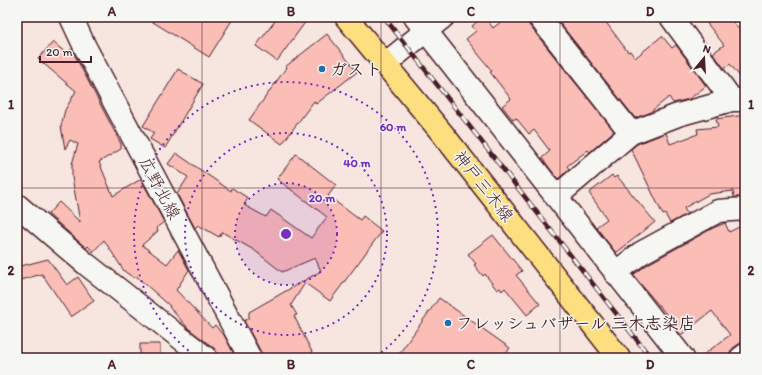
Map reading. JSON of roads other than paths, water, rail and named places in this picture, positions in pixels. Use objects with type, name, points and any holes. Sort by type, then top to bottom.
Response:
[{"type":"main road","name":"神戸三木線","points":[[346,17],[442,133],[619,358]]},
{"type":"street","name":"広野北線","points":[[71,17],[89,54],[250,358]]},
{"type":"street","points":[[386,64],[420,24],[443,17]]},
{"type":"street","points":[[539,17],[631,133]]},
{"type":"street","points":[[556,197],[631,133],[678,115],[739,100],[671,17]]},
{"type":"street","points":[[420,24],[683,358]]},
{"type":"street","points":[[17,205],[86,264],[206,358]]},
{"type":"street","points":[[616,273],[641,254],[718,211],[745,209]]},
{"type":"street","points":[[741,358],[745,355]]},
{"type":"railway","points":[[384,17],[651,358]]},
{"type":"place","name":"ガスト","points":[[322,69]]},
{"type":"place","name":"フレッシュバザール 三木志染店","points":[[448,323]]}]
